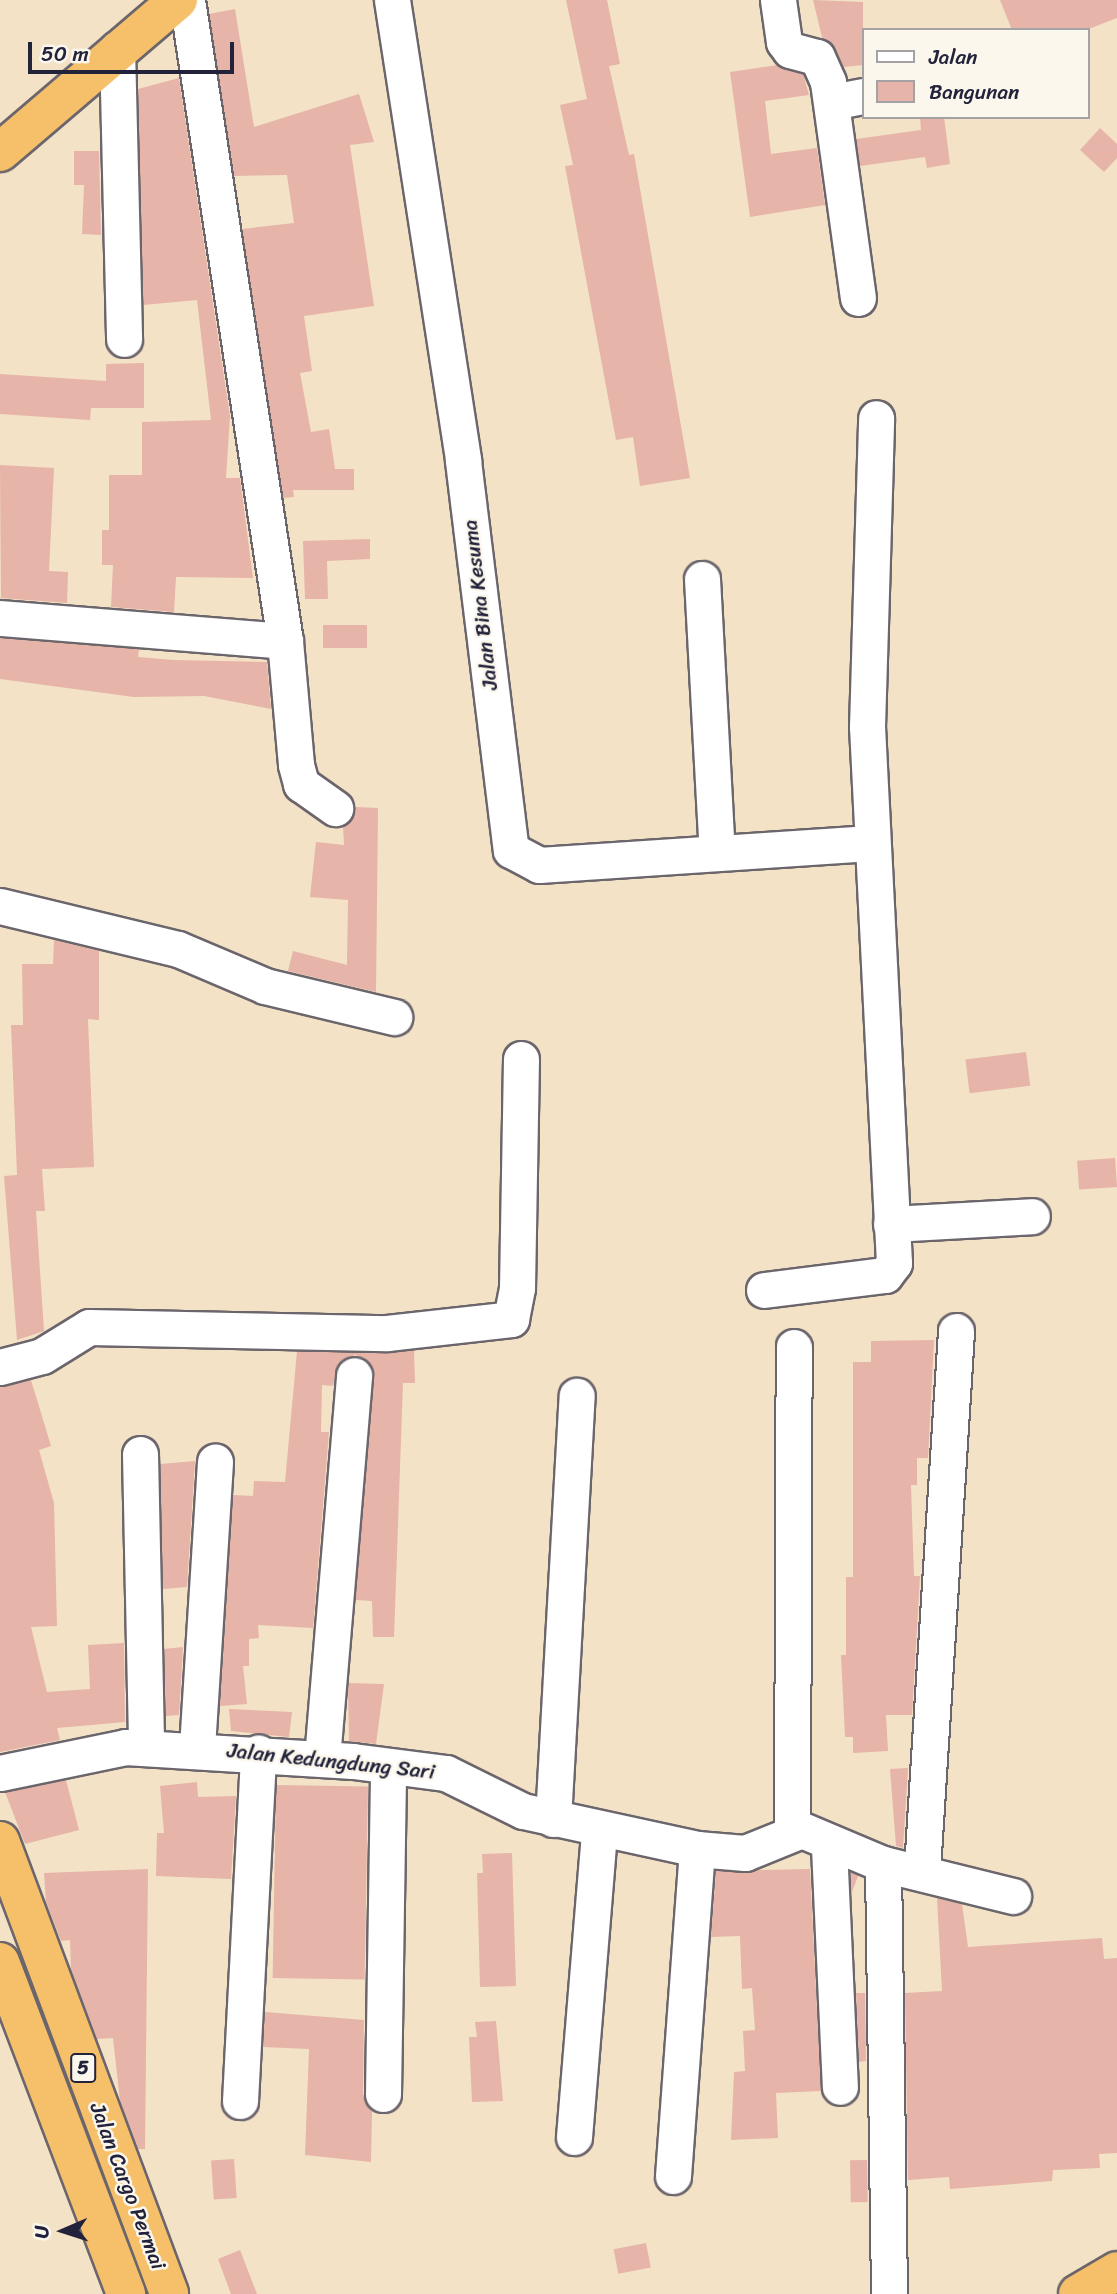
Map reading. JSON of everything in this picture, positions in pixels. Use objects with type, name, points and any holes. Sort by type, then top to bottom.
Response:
[{"type":"highway","points":[[0,152],[117,49],[178,0]]},
{"type":"highway","name":"Jalan Cargo Permai","points":[[0,1841],[169,2294]]},
{"type":"highway","name":"Jalan Cargo Permai","points":[[0,1962],[126,2294]]},
{"type":"highway","points":[[1078,2294],[1117,2271]]},
{"type":"street","points":[[187,0],[285,641],[301,784],[335,808]]},
{"type":"street","name":"Jalan Bina Kesuma","points":[[392,0],[463,461],[511,850],[539,865],[870,843]]},
{"type":"street","points":[[778,0],[784,42],[790,50],[817,57],[848,99],[858,298]]},
{"type":"street","points":[[117,49],[124,338]]},
{"type":"street","points":[[764,1290],[885,1275],[894,1263],[870,843],[867,727],[876,418]]},
{"type":"street","points":[[702,579],[717,853]]},
{"type":"street","points":[[0,618],[285,641]]},
{"type":"street","points":[[0,906],[177,949],[265,986],[394,1017]]},
{"type":"street","points":[[0,1367],[42,1356],[89,1327],[359,1334],[456,1329],[511,1318],[517,1288],[521,1059]]},
{"type":"street","points":[[891,1224],[1032,1216]]},
{"type":"street","points":[[922,1868],[956,1331]]},
{"type":"street","points":[[794,1347],[792,1831],[828,1847],[883,1864],[922,1868],[1013,1896]]},
{"type":"street","points":[[322,1758],[354,1375]]},
{"type":"street","points":[[553,1819],[577,1396]]},
{"type":"street","points":[[139,1454],[146,1746]]},
{"type":"street","points":[[197,1748],[215,1462]]},
{"type":"street","name":"Jalan Kedungdung Sari","points":[[0,1773],[146,1746],[258,1752],[322,1758],[460,1778],[508,1805],[553,1819],[599,1832],[697,1849],[745,1853],[792,1831]]},
{"type":"street","points":[[240,2101],[258,1752]]},
{"type":"street","points":[[383,2094],[388,1768]]},
{"type":"street","points":[[574,2137],[599,1832]]},
{"type":"street","points":[[828,1847],[840,2087]]},
{"type":"street","points":[[673,2176],[697,1849]]},
{"type":"street","points":[[883,1864],[889,2294]]},
{"type":"building","points":[[566,0],[607,0],[620,64],[609,66],[629,155],[634,154],[690,478],[640,486],[633,437],[616,440],[565,166],[573,165],[560,105],[587,99]]},
{"type":"building","points":[[813,0],[863,2],[862,65],[844,67],[822,37]]},
{"type":"building","points":[[1000,0],[1117,0],[1117,18],[1089,29],[1011,28]]},
{"type":"building","points":[[235,9],[254,127],[359,94],[374,142],[350,145],[374,306],[304,316],[312,371],[300,373],[311,432],[329,429],[335,469],[354,469],[354,490],[293,490],[294,497],[283,498],[242,229],[294,223],[287,175],[234,176],[209,14]]},
{"type":"building","points":[[778,65],[803,74],[809,95],[765,101],[771,154],[817,148],[825,205],[750,217],[730,72]]},
{"type":"building","points":[[179,78],[230,416],[226,478],[240,478],[253,578],[176,577],[174,612],[111,607],[113,565],[102,565],[102,530],[109,530],[109,475],[142,475],[142,422],[211,420],[197,300],[143,305],[138,89]]},
{"type":"building","points":[[920,119],[944,119],[950,164],[927,168],[925,157],[860,166],[856,139],[921,130]]},
{"type":"building","points":[[1100,128],[1117,144],[1117,158],[1104,172],[1080,150]]},
{"type":"building","points":[[74,151],[99,151],[101,235],[82,234],[84,185],[74,185]]},
{"type":"building","points":[[144,363],[144,408],[91,408],[90,420],[0,414],[0,374],[106,381],[106,364]]},
{"type":"building","points":[[0,465],[54,468],[49,571],[68,572],[67,603],[1,598]]},
{"type":"building","points":[[370,539],[370,559],[327,561],[328,599],[305,599],[303,541]]},
{"type":"building","points":[[323,625],[367,625],[367,648],[323,648]]},
{"type":"building","points":[[0,638],[139,649],[138,657],[267,662],[271,709],[204,696],[134,697],[0,679]]},
{"type":"building","points":[[355,807],[378,808],[376,992],[288,971],[293,951],[347,965],[348,900],[310,897],[316,842],[344,845],[343,826]]},
{"type":"building","points":[[54,940],[99,951],[99,1020],[88,1019],[94,1167],[42,1169],[45,1211],[36,1211],[44,1331],[17,1340],[4,1176],[17,1175],[11,1025],[23,1025],[22,964],[53,964]]},
{"type":"building","points":[[1026,1052],[1030,1086],[970,1093],[965,1059]]},
{"type":"building","points":[[1115,1158],[1117,1187],[1079,1190],[1077,1161]]},
{"type":"building","points":[[934,1340],[928,1458],[917,1458],[917,1485],[911,1485],[914,1576],[920,1576],[912,1715],[886,1715],[888,1751],[853,1753],[853,1737],[845,1737],[841,1655],[846,1655],[846,1577],[853,1577],[853,1362],[871,1362],[871,1341]]},
{"type":"building","points":[[414,1350],[415,1383],[403,1383],[394,1637],[373,1637],[372,1601],[355,1600],[374,1377],[366,1359],[355,1355],[338,1363],[333,1386],[322,1385],[321,1432],[329,1432],[313,1628],[258,1625],[259,1638],[249,1639],[249,1666],[243,1666],[247,1704],[220,1706],[233,1495],[253,1496],[254,1481],[285,1482],[297,1351]]},
{"type":"building","points":[[31,1380],[51,1446],[39,1450],[54,1503],[57,1626],[31,1627],[47,1692],[90,1689],[88,1645],[124,1643],[125,1722],[57,1728],[60,1740],[0,1752],[0,1387]]},
{"type":"building","points":[[195,1461],[187,1587],[163,1589],[160,1464]]},
{"type":"building","points":[[183,1647],[179,1715],[166,1716],[164,1649]]},
{"type":"building","points":[[348,1683],[384,1684],[376,1744],[349,1741]]},
{"type":"building","points":[[229,1709],[292,1712],[289,1737],[231,1731]]},
{"type":"building","points":[[908,1768],[903,1848],[896,1846],[890,1769]]},
{"type":"building","points":[[66,1780],[79,1830],[25,1844],[5,1792]]},
{"type":"building","points":[[197,1782],[198,1797],[236,1796],[231,1879],[156,1876],[157,1833],[164,1833],[160,1786]]},
{"type":"building","points":[[276,1785],[368,1787],[365,1980],[273,1978]]},
{"type":"building","points":[[512,1853],[516,1986],[480,1987],[477,1873],[483,1873],[482,1854]]},
{"type":"building","points":[[148,1869],[145,2149],[138,2149],[120,2101],[113,2038],[97,2039],[71,1970],[70,1940],[61,1941],[46,1902],[44,1873]]},
{"type":"building","points":[[810,1869],[821,2091],[776,2093],[778,2138],[731,2140],[734,2072],[745,2071],[743,2031],[755,2030],[752,1988],[742,1989],[740,1936],[711,1937],[716,1871]]},
{"type":"building","points":[[850,1872],[858,1875],[843,1916],[834,1913]]},
{"type":"building","points":[[937,1898],[962,1904],[968,1947],[1102,1938],[1104,1959],[1117,1958],[1117,2153],[1099,2154],[1100,2168],[1053,2170],[1052,2181],[950,2189],[949,2177],[908,2180],[905,1993],[942,1991]]},
{"type":"building","points":[[856,1993],[865,1993],[866,2061],[859,2062]]},
{"type":"building","points":[[265,2012],[364,2020],[363,2094],[372,2111],[371,2162],[305,2155],[309,2049],[263,2047]]},
{"type":"building","points":[[496,2021],[503,2101],[472,2102],[469,2037],[477,2037],[475,2022]]},
{"type":"building","points":[[234,2159],[237,2198],[214,2200],[211,2161]]},
{"type":"building","points":[[850,2160],[867,2160],[868,2202],[851,2202]]},
{"type":"building","points":[[646,2243],[651,2268],[618,2274],[614,2249]]},
{"type":"building","points":[[240,2250],[257,2294],[231,2294],[218,2259]]}]
